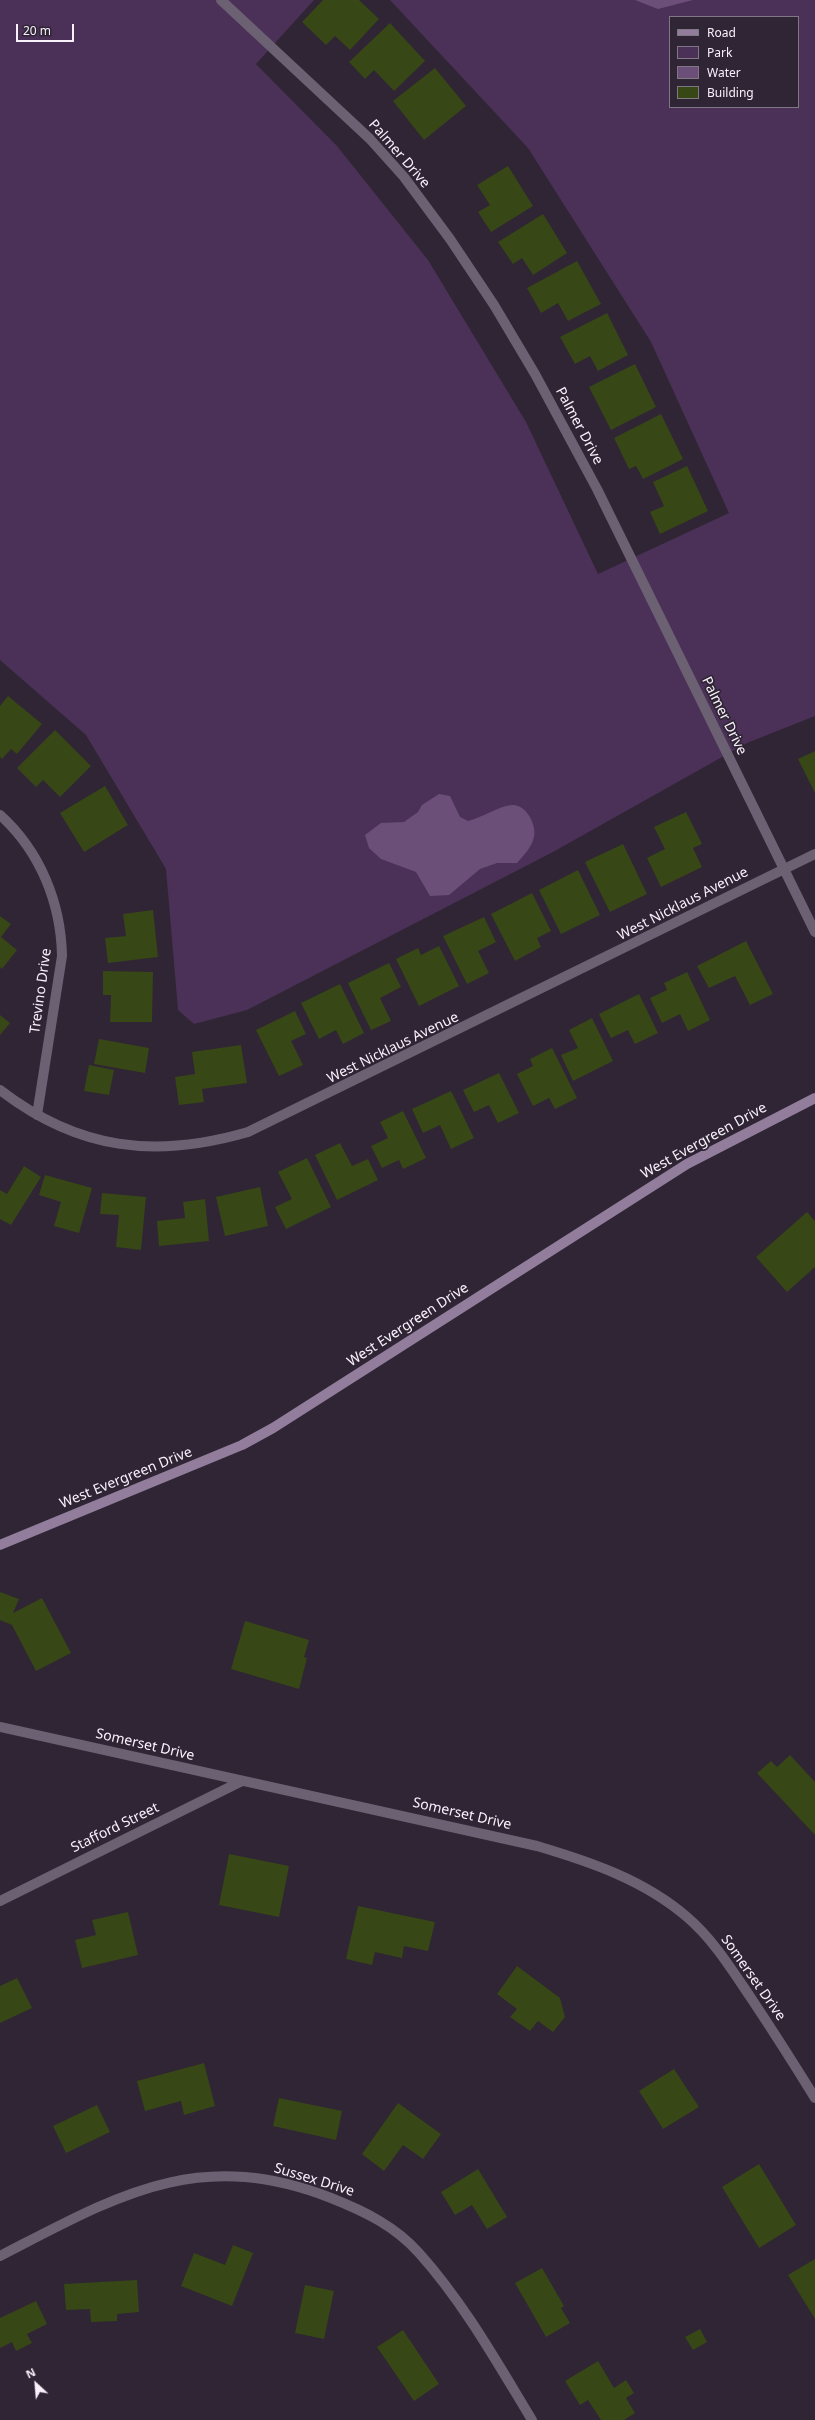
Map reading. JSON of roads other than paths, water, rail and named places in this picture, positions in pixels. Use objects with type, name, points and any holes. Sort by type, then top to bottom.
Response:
[{"type":"street","name":"Palmer Drive","points":[[221,0],[242,22],[316,87],[404,177],[450,239],[494,305],[535,374],[597,489],[815,932]]},
{"type":"street","name":"Trevino Drive","points":[[0,815],[18,835],[40,867],[55,902],[62,938],[62,956],[37,1115]]},
{"type":"street","name":"West Nicklaus Avenue","points":[[0,1090],[37,1115],[65,1129],[100,1140],[138,1146],[174,1148],[196,1145],[248,1132],[815,854]]},
{"type":"street","name":"West Evergreen Drive","points":[[0,1545],[242,1445],[273,1428],[687,1164],[815,1098]]},
{"type":"street","name":"Somerset Drive","points":[[0,1726],[537,1846],[606,1868],[649,1890],[688,1918],[706,1935],[735,1974],[815,2098]]},
{"type":"street","name":"Stafford Street","points":[[0,1901],[242,1781]]},
{"type":"street","name":"Sussex Drive","points":[[0,2256],[110,2201],[151,2187],[194,2177],[237,2175],[278,2181],[318,2193],[373,2216],[405,2239],[420,2253],[445,2285],[488,2349],[532,2420]]},
{"type":"water","points":[[635,0],[693,0],[658,9]]},
{"type":"water","points":[[439,794],[450,796],[460,817],[468,821],[506,806],[512,805],[522,808],[529,816],[534,827],[534,837],[527,851],[517,863],[497,863],[480,869],[449,895],[430,896],[416,872],[381,859],[369,848],[365,835],[381,823],[404,822],[418,812],[422,805]]}]
